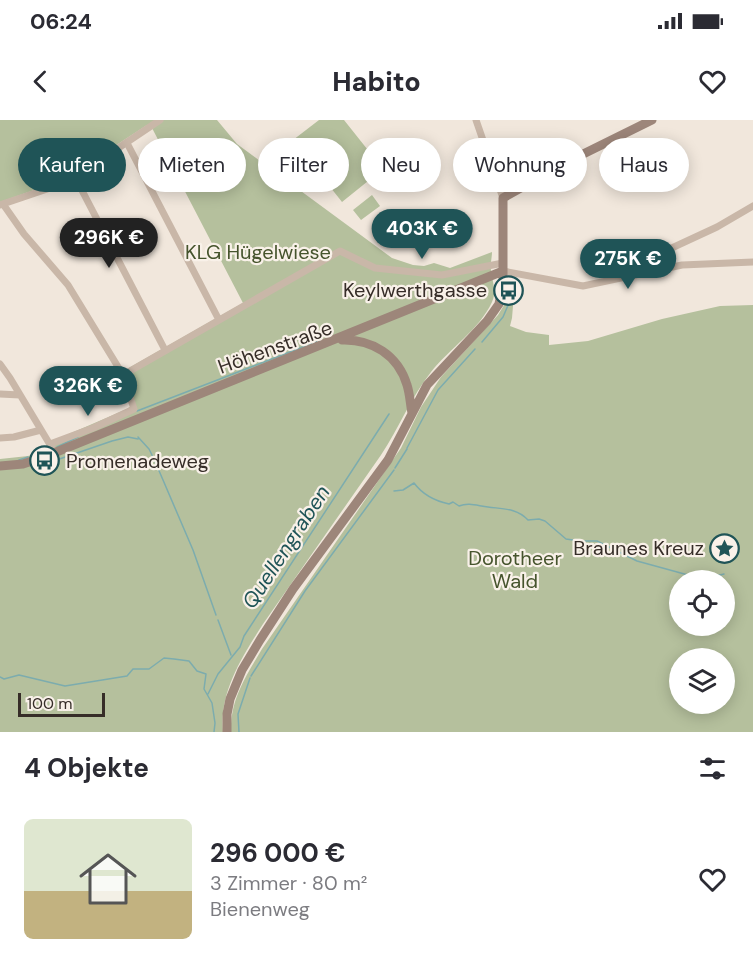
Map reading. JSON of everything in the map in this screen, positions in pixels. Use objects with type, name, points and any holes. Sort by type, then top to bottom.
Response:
[{"type":"main road","points":[[227,732],[230,699],[249,657],[293,589],[391,455],[433,377],[496,310],[502,295],[503,198],[574,158],[652,120]]},
{"type":"main road","points":[[336,340],[503,267]]},
{"type":"main road","name":"Höhenstraße","points":[[0,466],[31,462],[52,449],[131,423],[336,340],[355,340],[367,343],[389,356],[404,376],[412,413]]},
{"type":"street","points":[[160,120],[127,143],[219,320]]},
{"type":"street","points":[[476,120],[503,198]]},
{"type":"street","points":[[0,364],[52,449],[134,409],[123,375],[68,285],[1,205],[39,192]]},
{"type":"street","points":[[83,192],[165,350]]},
{"type":"street","points":[[655,269],[656,260],[661,253],[717,227],[753,206]]},
{"type":"street","points":[[123,375],[340,251],[375,268],[442,275],[503,267],[583,286],[682,265],[753,262]]},
{"type":"street","points":[[0,394],[20,395]]},
{"type":"street","points":[[0,438],[41,430]]},
{"type":"green space","points":[[0,120],[217,120],[232,138],[157,138],[152,128],[147,125],[126,139],[18,138],[18,192],[29,192],[0,202]]},
{"type":"green space","points":[[319,120],[344,120],[361,141],[361,187],[342,202],[334,192],[349,192],[349,138],[296,138]]},
{"type":"green space","name":"KLG Hügelwiese","points":[[246,151],[258,159],[258,192],[302,192],[392,258],[413,265],[424,266],[434,263],[450,268],[492,252],[494,294],[492,302],[480,321],[424,382],[381,455],[255,636],[228,689],[223,732],[0,732],[0,459],[28,456],[44,451],[46,445],[55,440],[127,409],[131,406],[120,373],[243,303],[185,192],[246,192]]},
{"type":"green space","points":[[372,195],[380,206],[361,220],[353,210]]},
{"type":"green space","name":"Dorotheer Wald","points":[[511,294],[514,294],[510,326],[526,332],[549,335],[549,345],[588,341],[662,319],[720,306],[753,305],[753,732],[231,732],[236,699],[262,649],[401,448],[421,407],[441,377],[498,315]]},
{"type":"waterway","points":[[482,342],[503,317],[509,303]]},
{"type":"waterway","points":[[137,411],[321,340]]},
{"type":"waterway","points":[[407,448],[438,390],[475,349]]},
{"type":"waterway","name":"Quellengraben","points":[[208,694],[218,674],[240,647],[244,636],[389,414]]},
{"type":"waterway","points":[[57,447],[78,437]]},
{"type":"waterway","points":[[39,466],[112,441],[128,437],[138,439]]},
{"type":"waterway","points":[[138,437],[149,449],[154,459],[193,550],[216,615]]},
{"type":"waterway","points":[[395,468],[407,449]]},
{"type":"waterway","points":[[19,460],[28,457]]},
{"type":"waterway","points":[[251,676],[305,591],[394,470]]},
{"type":"waterway","points":[[394,491],[403,490],[414,483],[425,494],[449,504],[453,502],[459,506],[466,504],[514,511],[528,520],[545,521],[566,539],[597,541],[637,561],[670,570]]},
{"type":"waterway","points":[[218,620],[231,655]]},
{"type":"waterway","points":[[0,677],[4,679],[19,675],[65,686],[127,676],[133,669],[149,669],[164,658],[189,661],[197,671],[206,674],[204,689],[212,703],[214,732]]},
{"type":"waterway","points":[[239,732],[238,714],[250,678]]},
{"type":"place","name":"Keylwerthgasse","points":[[508,290]]},
{"type":"place","name":"Promenadeweg","points":[[45,461]]},
{"type":"place","name":"Braunes Kreuz","points":[[725,548]]}]
